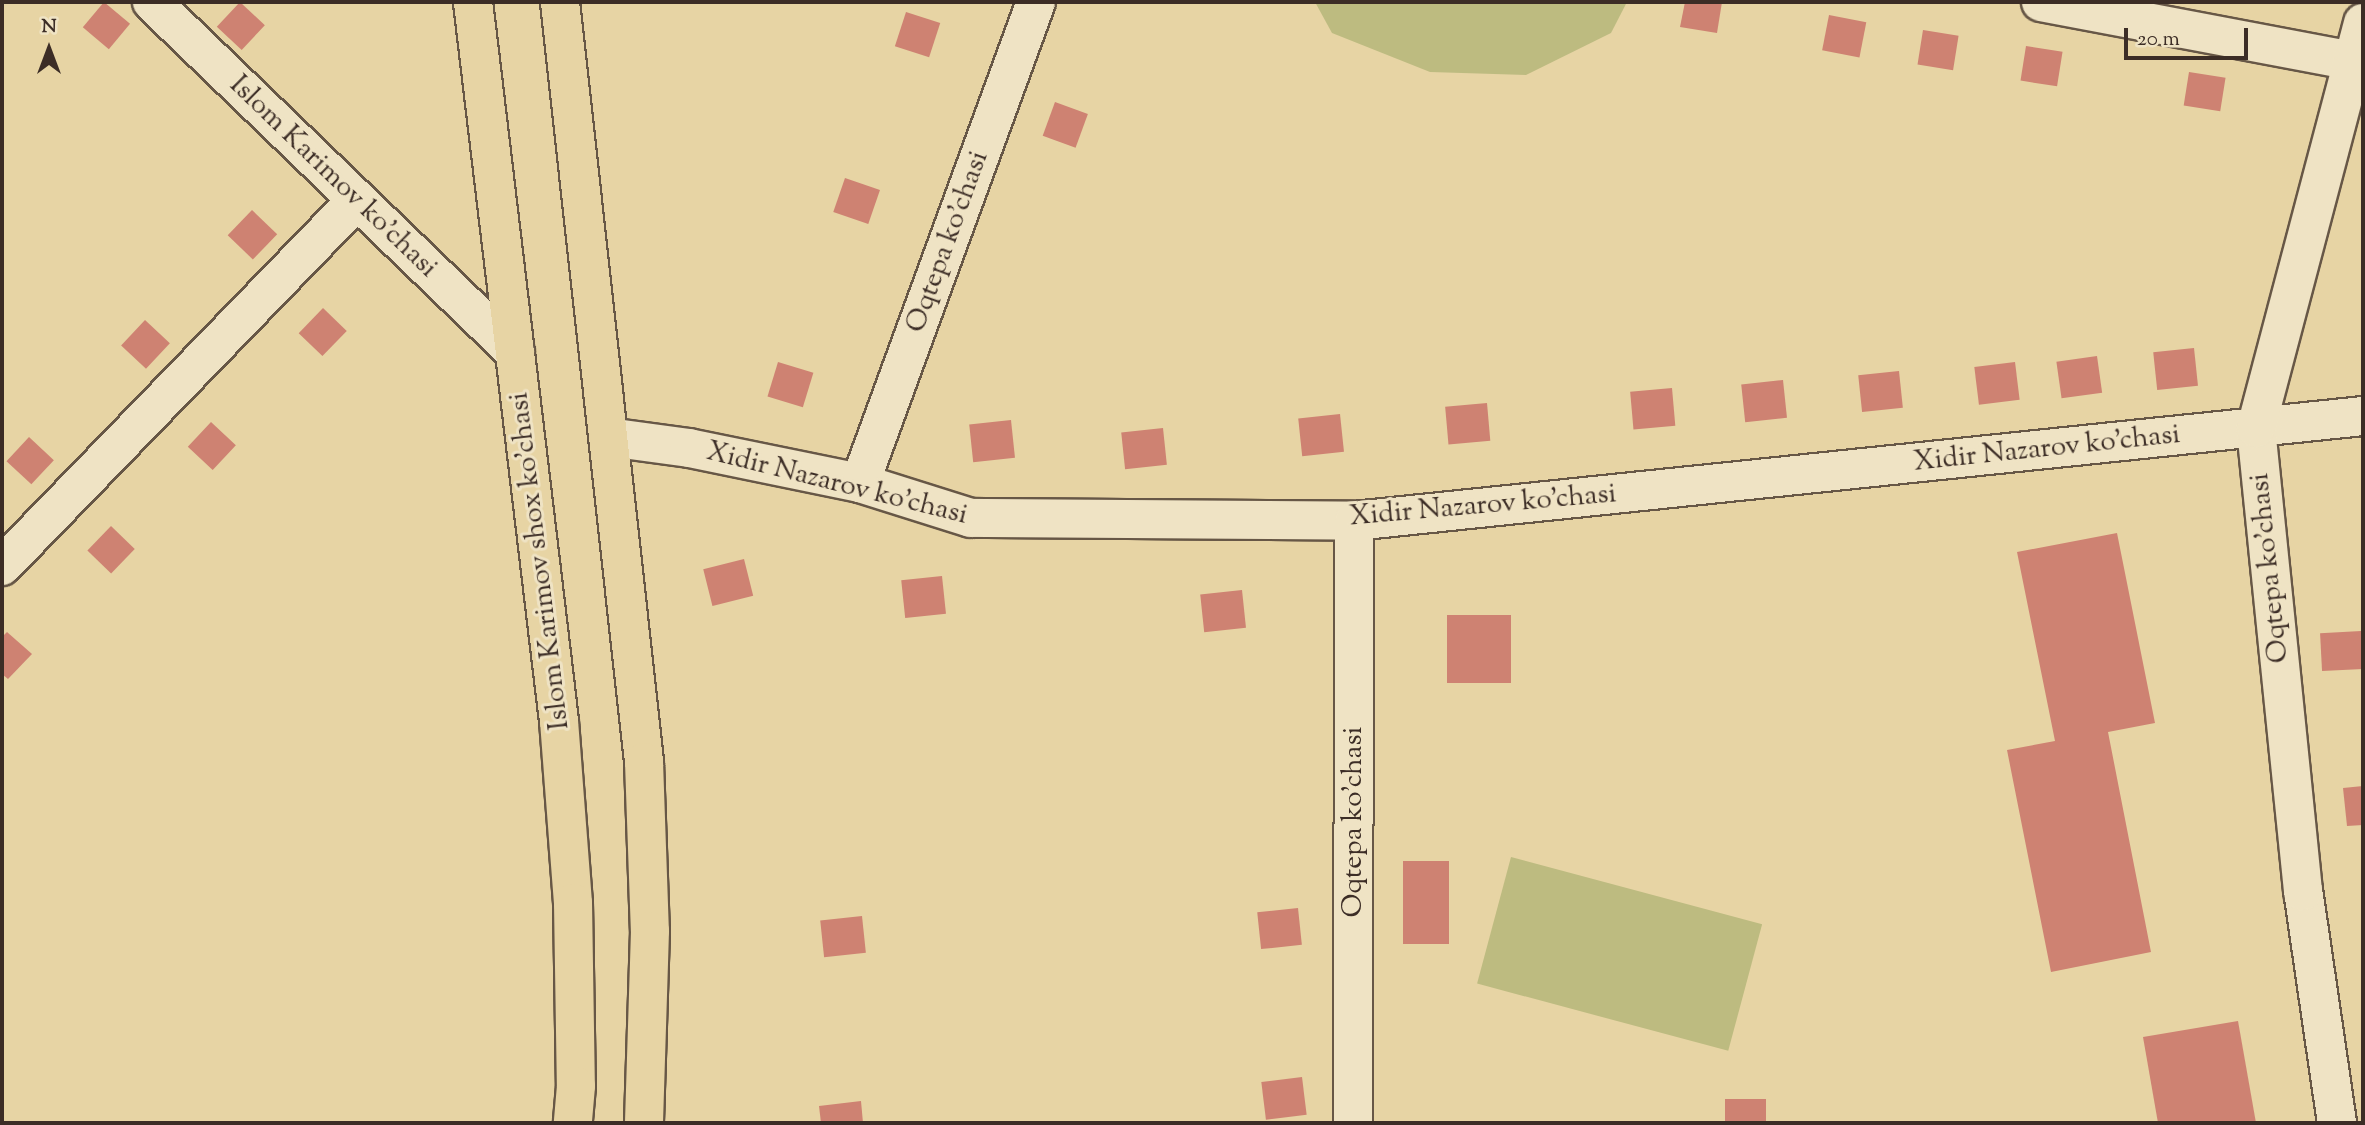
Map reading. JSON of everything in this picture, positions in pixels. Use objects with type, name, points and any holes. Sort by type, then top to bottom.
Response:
[{"type":"main road","name":"Islom Karimov shox ko'chasi","points":[[473,2],[559,721],[571,877],[576,1086],[573,1123]]},
{"type":"main road","points":[[560,2],[644,762],[650,931],[644,1123]]},
{"type":"street","name":"Islom Karimov ko'chasi","points":[[152,2],[515,352]]},
{"type":"street","name":"Oqtepa ko'chasi","points":[[860,483],[1036,2]]},
{"type":"street","points":[[2041,2],[2353,61]]},
{"type":"street","name":"Oqtepa ko'chasi","points":[[2337,1123],[2303,891],[2256,428],[2363,23]]},
{"type":"street","points":[[2,566],[356,201]]},
{"type":"street","name":"Xidir Nazarov ko'chasi","points":[[608,437],[689,448],[860,483],[971,518],[1354,521],[2363,416]]},
{"type":"street","name":"Oqtepa ko'chasi","points":[[1353,1123],[1354,521]]},
{"type":"shaded area","points":[[1315,2],[1627,2],[1611,33],[1526,75],[1430,72],[1332,33]]},
{"type":"shaded area","points":[[1511,857],[1762,924],[1728,1051],[1477,984]]},
{"type":"building","points":[[104,2],[130,24],[109,49],[83,27]]},
{"type":"building","points":[[240,2],[265,25],[242,50],[217,27]]},
{"type":"building","points":[[1685,2],[1722,2],[1717,33],[1680,27]]},
{"type":"building","points":[[906,12],[940,23],[929,57],[895,46]]},
{"type":"building","points":[[1829,15],[1866,22],[1859,58],[1822,50]]},
{"type":"building","points":[[1923,30],[1959,36],[1953,70],[1918,65]]},
{"type":"building","points":[[2026,46],[2063,52],[2057,86],[2021,81]]},
{"type":"building","points":[[2189,72],[2226,78],[2220,111],[2184,106]]},
{"type":"building","points":[[1055,102],[1088,114],[1076,148],[1043,136]]},
{"type":"building","points":[[845,178],[880,190],[868,224],[833,212]]},
{"type":"building","points":[[252,210],[277,234],[253,259],[228,235]]},
{"type":"building","points":[[323,308],[347,331],[322,356],[299,333]]},
{"type":"building","points":[[145,320],[170,343],[146,369],[121,346]]},
{"type":"building","points":[[2194,348],[2198,386],[2157,390],[2153,352]]},
{"type":"building","points":[[2097,356],[2102,393],[2062,398],[2056,362]]},
{"type":"building","points":[[778,362],[813,373],[803,407],[767,396]]},
{"type":"building","points":[[2015,362],[2020,400],[1979,405],[1974,367]]},
{"type":"building","points":[[1899,371],[1903,408],[1862,412],[1858,375]]},
{"type":"building","points":[[1783,380],[1787,418],[1745,422],[1741,384]]},
{"type":"building","points":[[1672,388],[1675,426],[1633,430],[1630,392]]},
{"type":"building","points":[[1487,403],[1490,441],[1448,445],[1445,407]]},
{"type":"building","points":[[1340,414],[1344,452],[1302,456],[1298,418]]},
{"type":"building","points":[[1011,420],[1015,458],[973,462],[969,424]]},
{"type":"building","points":[[211,422],[236,445],[213,470],[188,447]]},
{"type":"building","points":[[1163,428],[1167,465],[1125,469],[1121,432]]},
{"type":"building","points":[[29,437],[54,460],[31,484],[6,461]]},
{"type":"building","points":[[111,526],[135,549],[111,573],[87,550]]},
{"type":"building","points":[[2117,533],[2155,723],[2108,732],[2151,952],[2051,972],[2007,750],[2055,741],[2017,552]]},
{"type":"building","points":[[744,559],[753,596],[712,606],[703,569]]},
{"type":"building","points":[[942,576],[946,614],[905,618],[901,580]]},
{"type":"building","points":[[1242,590],[1246,628],[1204,632],[1200,594]]},
{"type":"building","points":[[1447,615],[1511,615],[1511,683],[1447,683]]},
{"type":"building","points":[[2361,631],[2363,669],[2322,671],[2320,633]]},
{"type":"building","points":[[7,632],[32,654],[8,679],[2,674],[2,637]]},
{"type":"building","points":[[2363,786],[2363,825],[2347,826],[2343,788]]},
{"type":"building","points":[[1403,861],[1449,861],[1449,944],[1403,944]]},
{"type":"building","points":[[1298,908],[1302,945],[1261,949],[1257,912]]},
{"type":"building","points":[[862,916],[866,953],[824,957],[820,920]]},
{"type":"building","points":[[2238,1021],[2256,1123],[2158,1123],[2143,1037]]},
{"type":"building","points":[[1302,1077],[1307,1115],[1266,1120],[1261,1082]]},
{"type":"building","points":[[1725,1099],[1766,1099],[1766,1123],[1725,1123]]},
{"type":"building","points":[[861,1101],[863,1123],[821,1123],[819,1106]]}]
